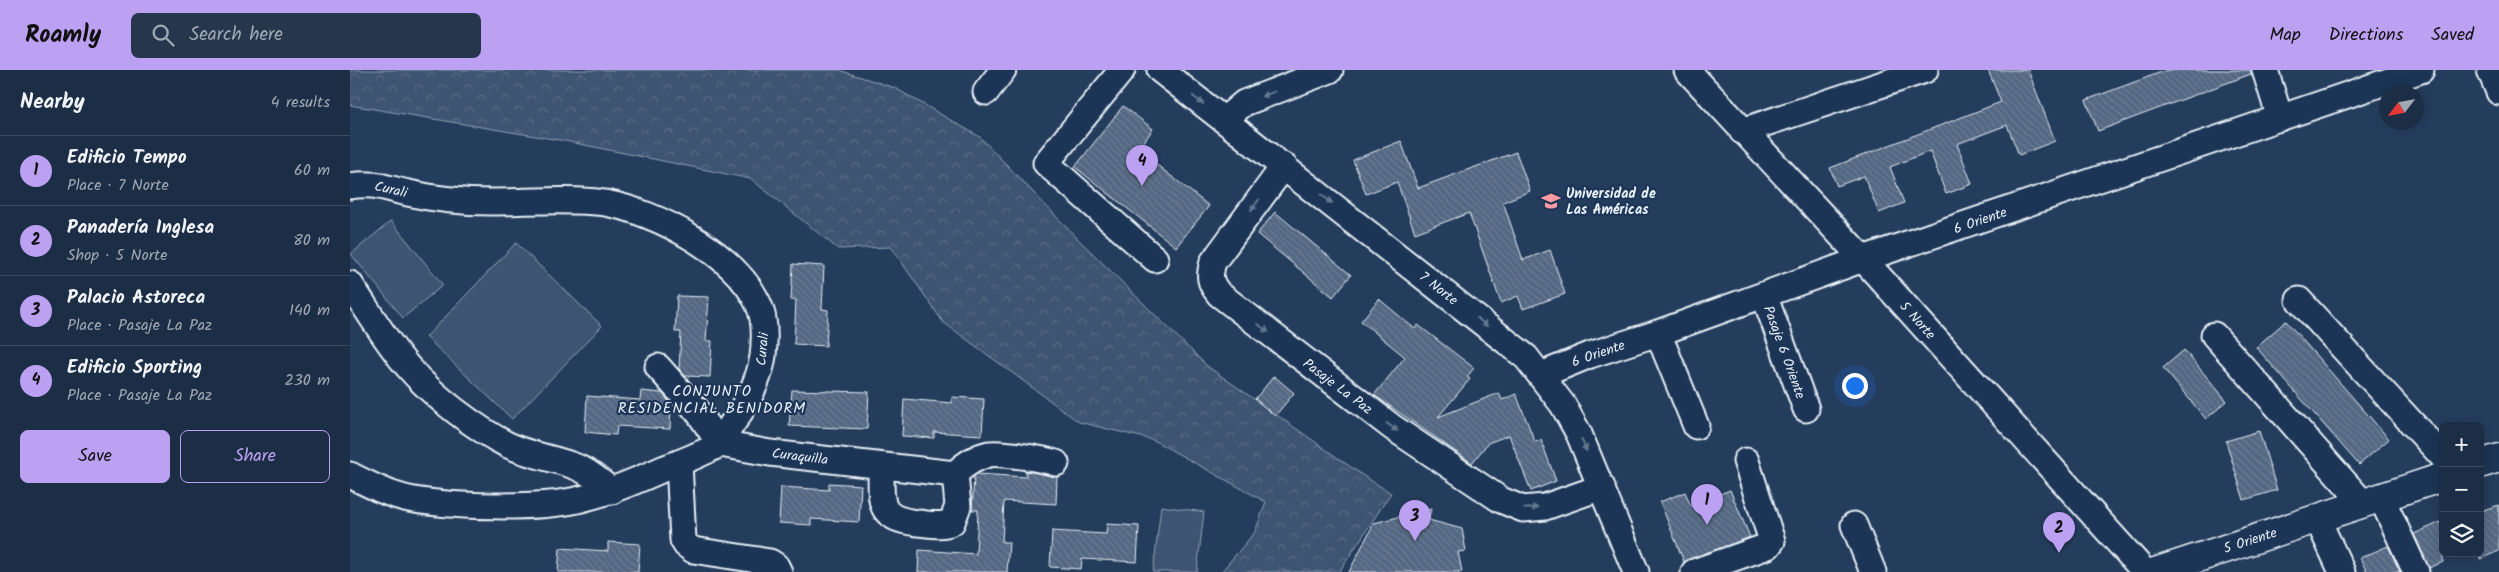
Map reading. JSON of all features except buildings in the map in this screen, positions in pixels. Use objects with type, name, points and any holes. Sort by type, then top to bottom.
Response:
[{"type":"main road","name":"5 Oriente","points":[[2155,572],[2439,478]]},
{"type":"street","points":[[986,92],[1003,70]]},
{"type":"street","points":[[1122,70],[1046,163],[1155,259]]},
{"type":"street","name":"7 Norte","points":[[1160,70],[1513,346],[1541,375],[1563,404],[1579,434],[1636,572]]},
{"type":"street","points":[[1224,120],[1244,103],[1330,70]]},
{"type":"street","name":"5 Norte","points":[[1687,70],[1863,259],[2145,572]]},
{"type":"street","points":[[1742,131],[1925,70]]},
{"type":"street","points":[[2265,70],[2280,118]]},
{"type":"street","name":"6 Oriente","points":[[1541,375],[1590,355],[1658,333],[1863,259],[2421,70]]},
{"type":"street","points":[[2490,70],[2499,92]]},
{"type":"street","name":"Pasaje La Paz","points":[[1284,166],[1213,262],[1209,275],[1211,284],[1219,294],[1392,427],[1502,500],[1522,509],[1545,507],[1602,487]]},
{"type":"street","name":"Curali","points":[[350,186],[368,183],[409,194],[484,202],[602,203],[636,210],[661,221],[697,242],[731,268],[749,288],[764,320],[764,347],[758,377],[744,406],[720,444]]},
{"type":"street","points":[[350,284],[408,367],[423,383],[464,416],[500,441],[512,447],[576,467],[596,478],[612,491]]},
{"type":"street","name":"Pasaje 6 Oriente","points":[[1764,295],[1806,409]]},
{"type":"street","points":[[2299,300],[2439,453]]},
{"type":"street","points":[[1658,333],[1696,426]]},
{"type":"street","points":[[2214,335],[2372,500],[2416,572]]},
{"type":"street","points":[[350,475],[408,499],[459,503],[518,505],[574,500],[612,491],[720,444],[698,413],[658,367]]},
{"type":"street","name":"Curaquilla","points":[[720,444],[770,453],[955,474]]},
{"type":"street","points":[[881,466],[884,508],[893,518],[910,522],[944,525],[952,522],[958,506],[955,474],[967,462],[990,454],[1046,460],[1056,463]]},
{"type":"street","points":[[1694,572],[1768,546],[1772,541],[1746,461]]},
{"type":"street","points":[[679,462],[683,540],[686,545],[693,550],[770,562],[776,566],[779,572]]},
{"type":"street","points":[[2317,518],[2342,572]]},
{"type":"street","points":[[1854,525],[1873,572]]},
{"type":"green space","points":[[350,70],[839,70],[895,88],[980,137],[1077,238],[1207,366],[1365,477],[1391,493],[1339,572],[1221,572],[1255,532],[1266,502],[1153,440],[1079,422],[943,322],[891,247],[838,249],[751,179],[565,141],[350,105]]},
{"type":"green space","points":[[391,221],[443,285],[403,318],[351,254]]},
{"type":"green space","points":[[516,243],[602,326],[512,419],[426,337]]},
{"type":"green space","points":[[1161,506],[1204,512],[1197,572],[1153,572]]},
{"type":"place","name":"Edificio Sporting","points":[[1142,186]]},
{"type":"place","name":"Universidad de Las Américas","points":[[1551,201]]},
{"type":"place","name":"Edificio Tempo","points":[[1707,525]]},
{"type":"place","name":"Palacio Astoreca","points":[[1415,541]]},
{"type":"place","name":"Panadería Inglesa","points":[[2059,553]]},
{"type":"district","name":"CONJUNTO RESIDENCIAL BENIDORM","points":[[712,400]]}]
